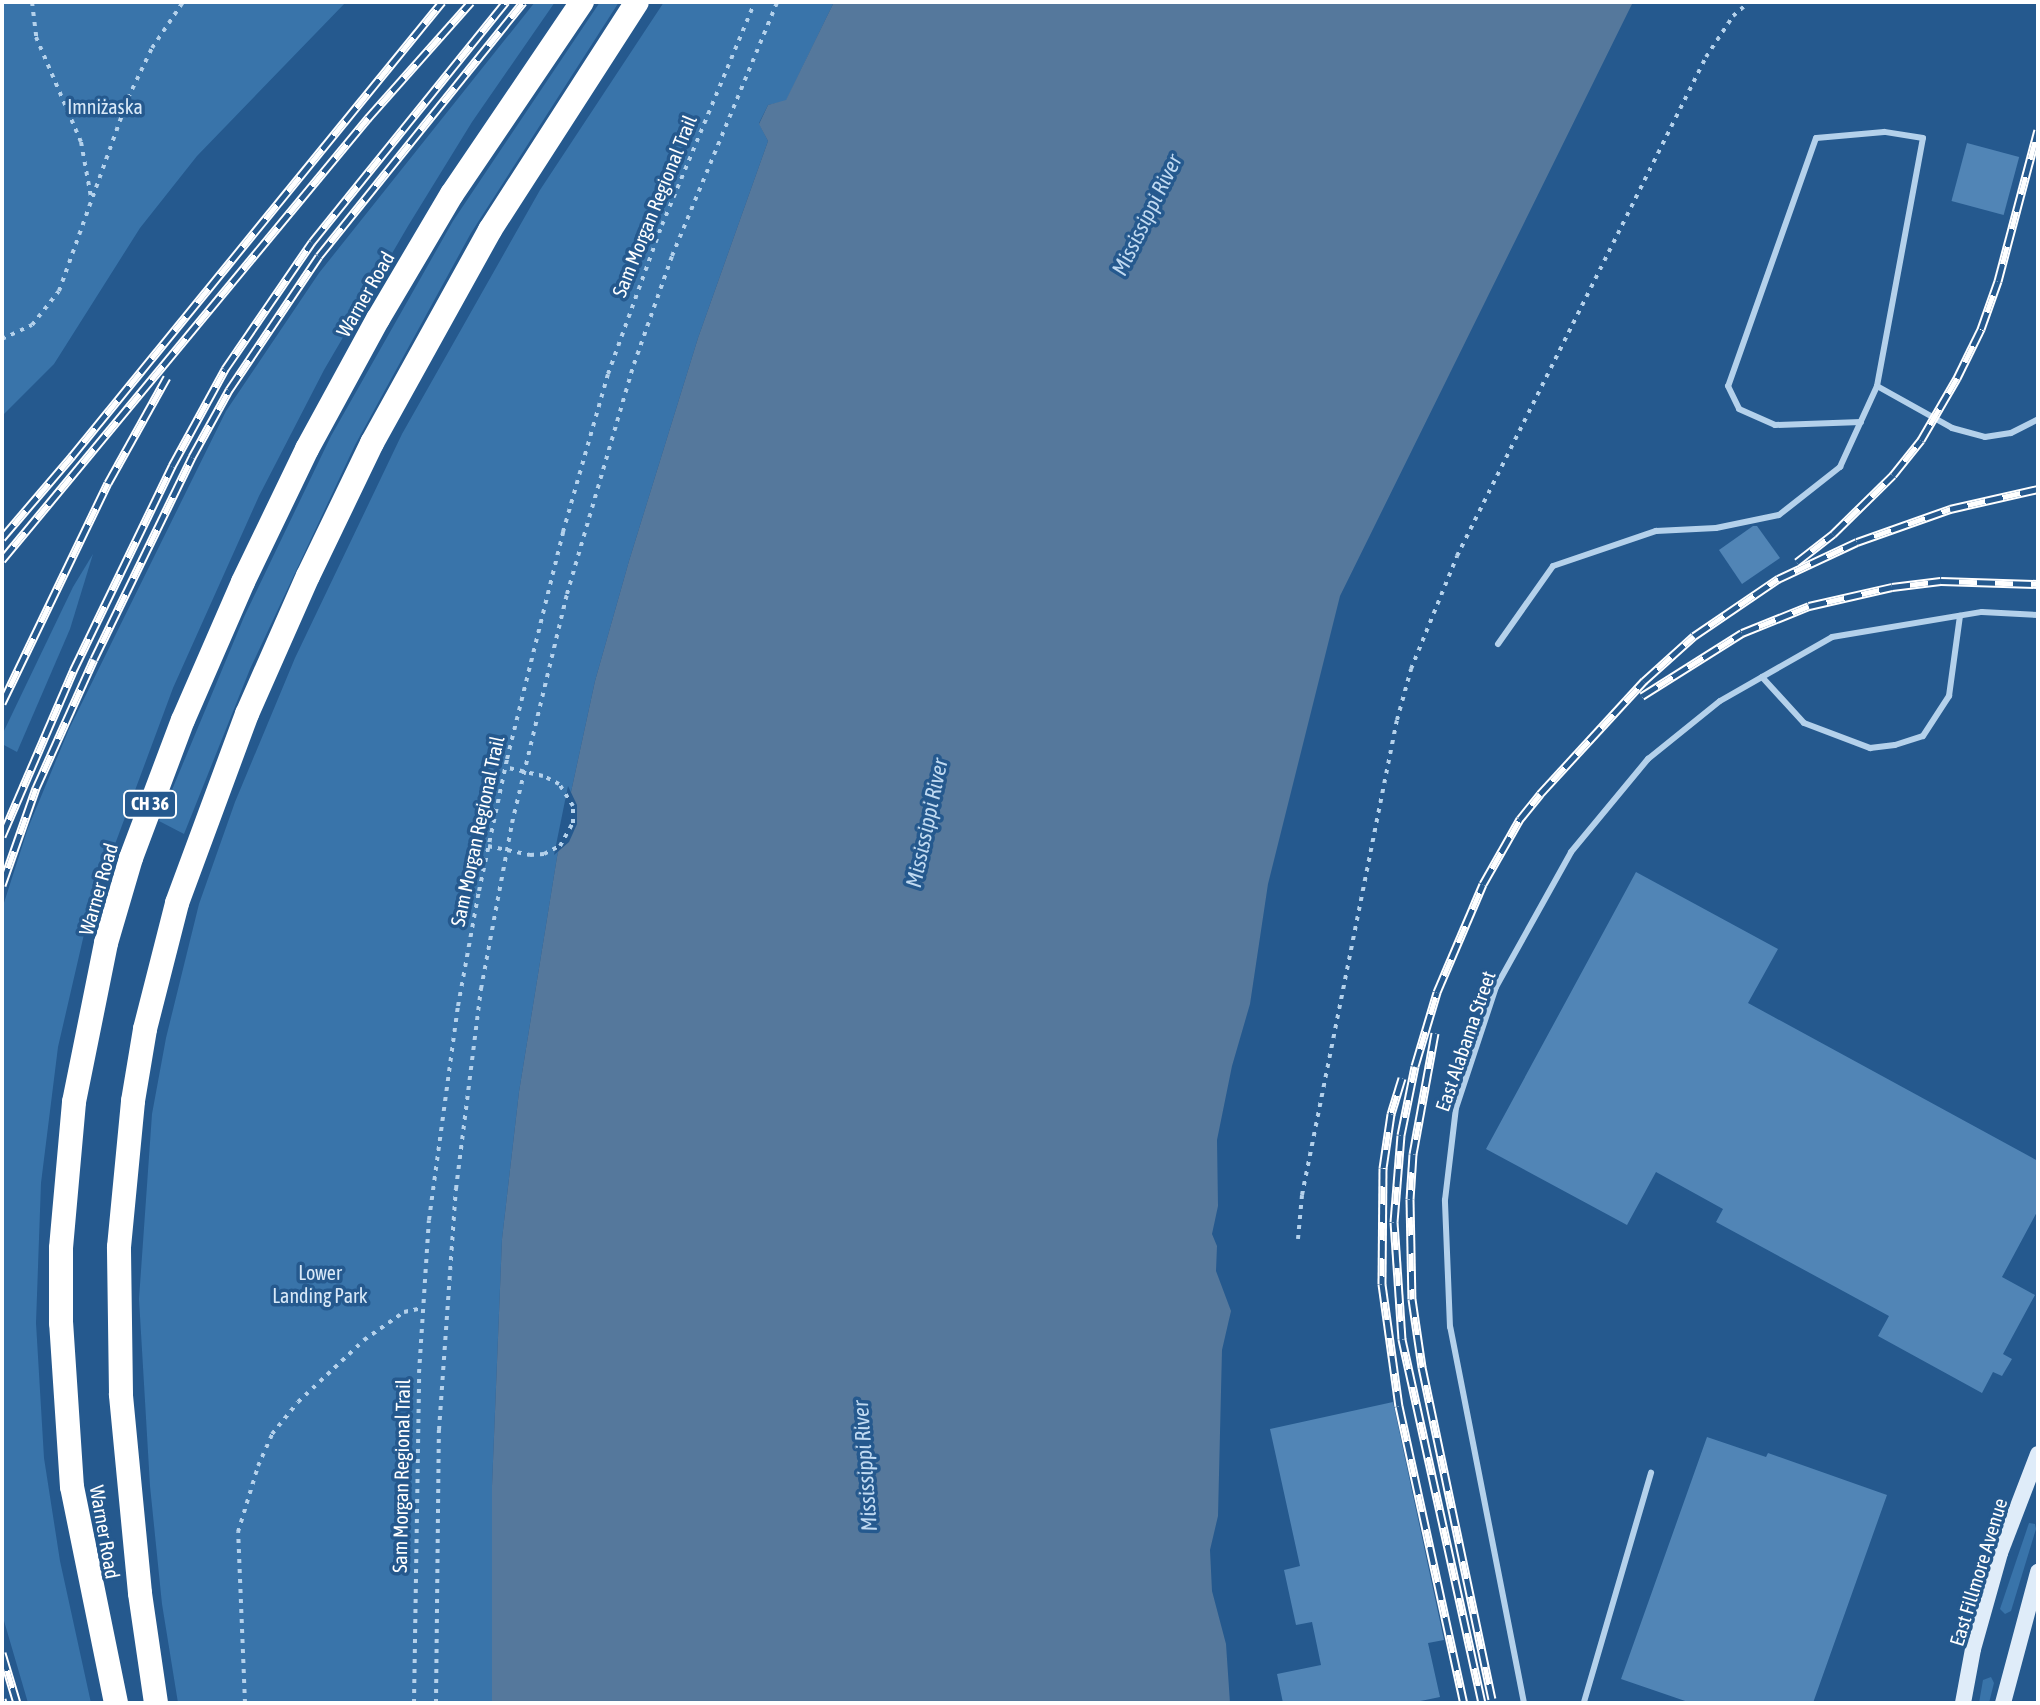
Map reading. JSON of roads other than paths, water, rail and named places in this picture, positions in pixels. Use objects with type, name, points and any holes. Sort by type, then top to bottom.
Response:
[{"type":"highway","name":"Warner Road","points":[[116,1703],[72,1487],[61,1323],[61,1248],[74,1102],[106,943],[131,858],[183,720],[296,471],[378,319],[452,194],[582,2]]},
{"type":"highway","name":"Warner Road","points":[[156,1703],[126,1451],[118,1321],[119,1247],[123,1175],[143,1044],[177,903],[252,703],[372,443],[502,209],[637,2]]},
{"type":"street","name":"East Fillmore Avenue","points":[[1963,1703],[1973,1649],[2000,1553],[2038,1454]]},
{"type":"street","points":[[2003,1703],[2038,1572]]},
{"type":"lane","points":[[1498,644],[1553,566],[1656,531],[1716,528],[1779,515],[1840,467],[1861,422],[1877,386],[1923,138],[1884,132],[1816,138],[1728,386],[1739,409],[1775,425],[1861,422]]},
{"type":"lane","points":[[1877,386],[1933,419],[1985,437],[2011,433],[2038,419]]},
{"type":"lane","name":"East Alabama Street","points":[[1524,1703],[1450,1327],[1445,1200],[1456,1108],[1496,987],[1571,852],[1648,759],[1720,701],[1832,637],[1982,612],[2038,615]]},
{"type":"lane","points":[[1762,677],[1804,723],[1870,748],[1895,745],[1923,736],[1949,696],[1960,616]]},
{"type":"lane","points":[[1584,1702],[1651,1473]]},
{"type":"water","name":"Mississippi River","points":[[834,2],[1633,2],[1340,596],[1268,884],[1250,1004],[1232,1066],[1217,1140],[1218,1206],[1212,1234],[1217,1246],[1216,1271],[1231,1311],[1222,1350],[1218,1516],[1210,1550],[1212,1591],[1226,1644],[1230,1703],[492,1703],[492,1486],[502,1239],[519,1092],[557,857],[595,681],[629,561],[698,338],[768,141],[759,124],[768,105],[786,100]]},
{"type":"railway","points":[[2,538],[442,2]]},
{"type":"railway","points":[[2,560],[368,118],[471,2]]},
{"type":"railway","points":[[2,836],[73,671],[172,466],[225,369],[312,242],[506,2]]},
{"type":"railway","points":[[2,885],[36,788],[94,659],[192,457],[229,390],[319,256],[523,2]]},
{"type":"railway","points":[[1797,562],[1833,534],[1893,475],[1921,440],[1957,378],[1981,329],[1998,281],[2038,130]]},
{"type":"railway","points":[[2,703],[108,483],[167,377]]},
{"type":"railway","points":[[1482,1703],[1402,1339],[1394,1222],[1401,1135],[1415,1066],[1437,992],[1483,884],[1520,819],[1540,794],[1644,681],[1694,636],[1778,579],[1857,542],[1950,509],[2038,489]]},
{"type":"railway","points":[[1642,696],[1742,633],[1809,606],[1892,587],[1941,581],[2038,584]]},
{"type":"railway","points":[[1435,1033],[1413,1154],[1410,1199],[1412,1299],[1422,1367],[1492,1699]]},
{"type":"railway","points":[[1402,1078],[1391,1114],[1383,1168],[1382,1284],[1399,1406],[1464,1703]]},
{"type":"railway","points":[[2,1653],[17,1703]]},
{"type":"railway","points":[[2,1699],[3,1703]]},
{"type":"park label","name":"Imniżaska","points":[[105,106]]},
{"type":"park label","name":"Lower Landing Park","points":[[320,1284]]}]
